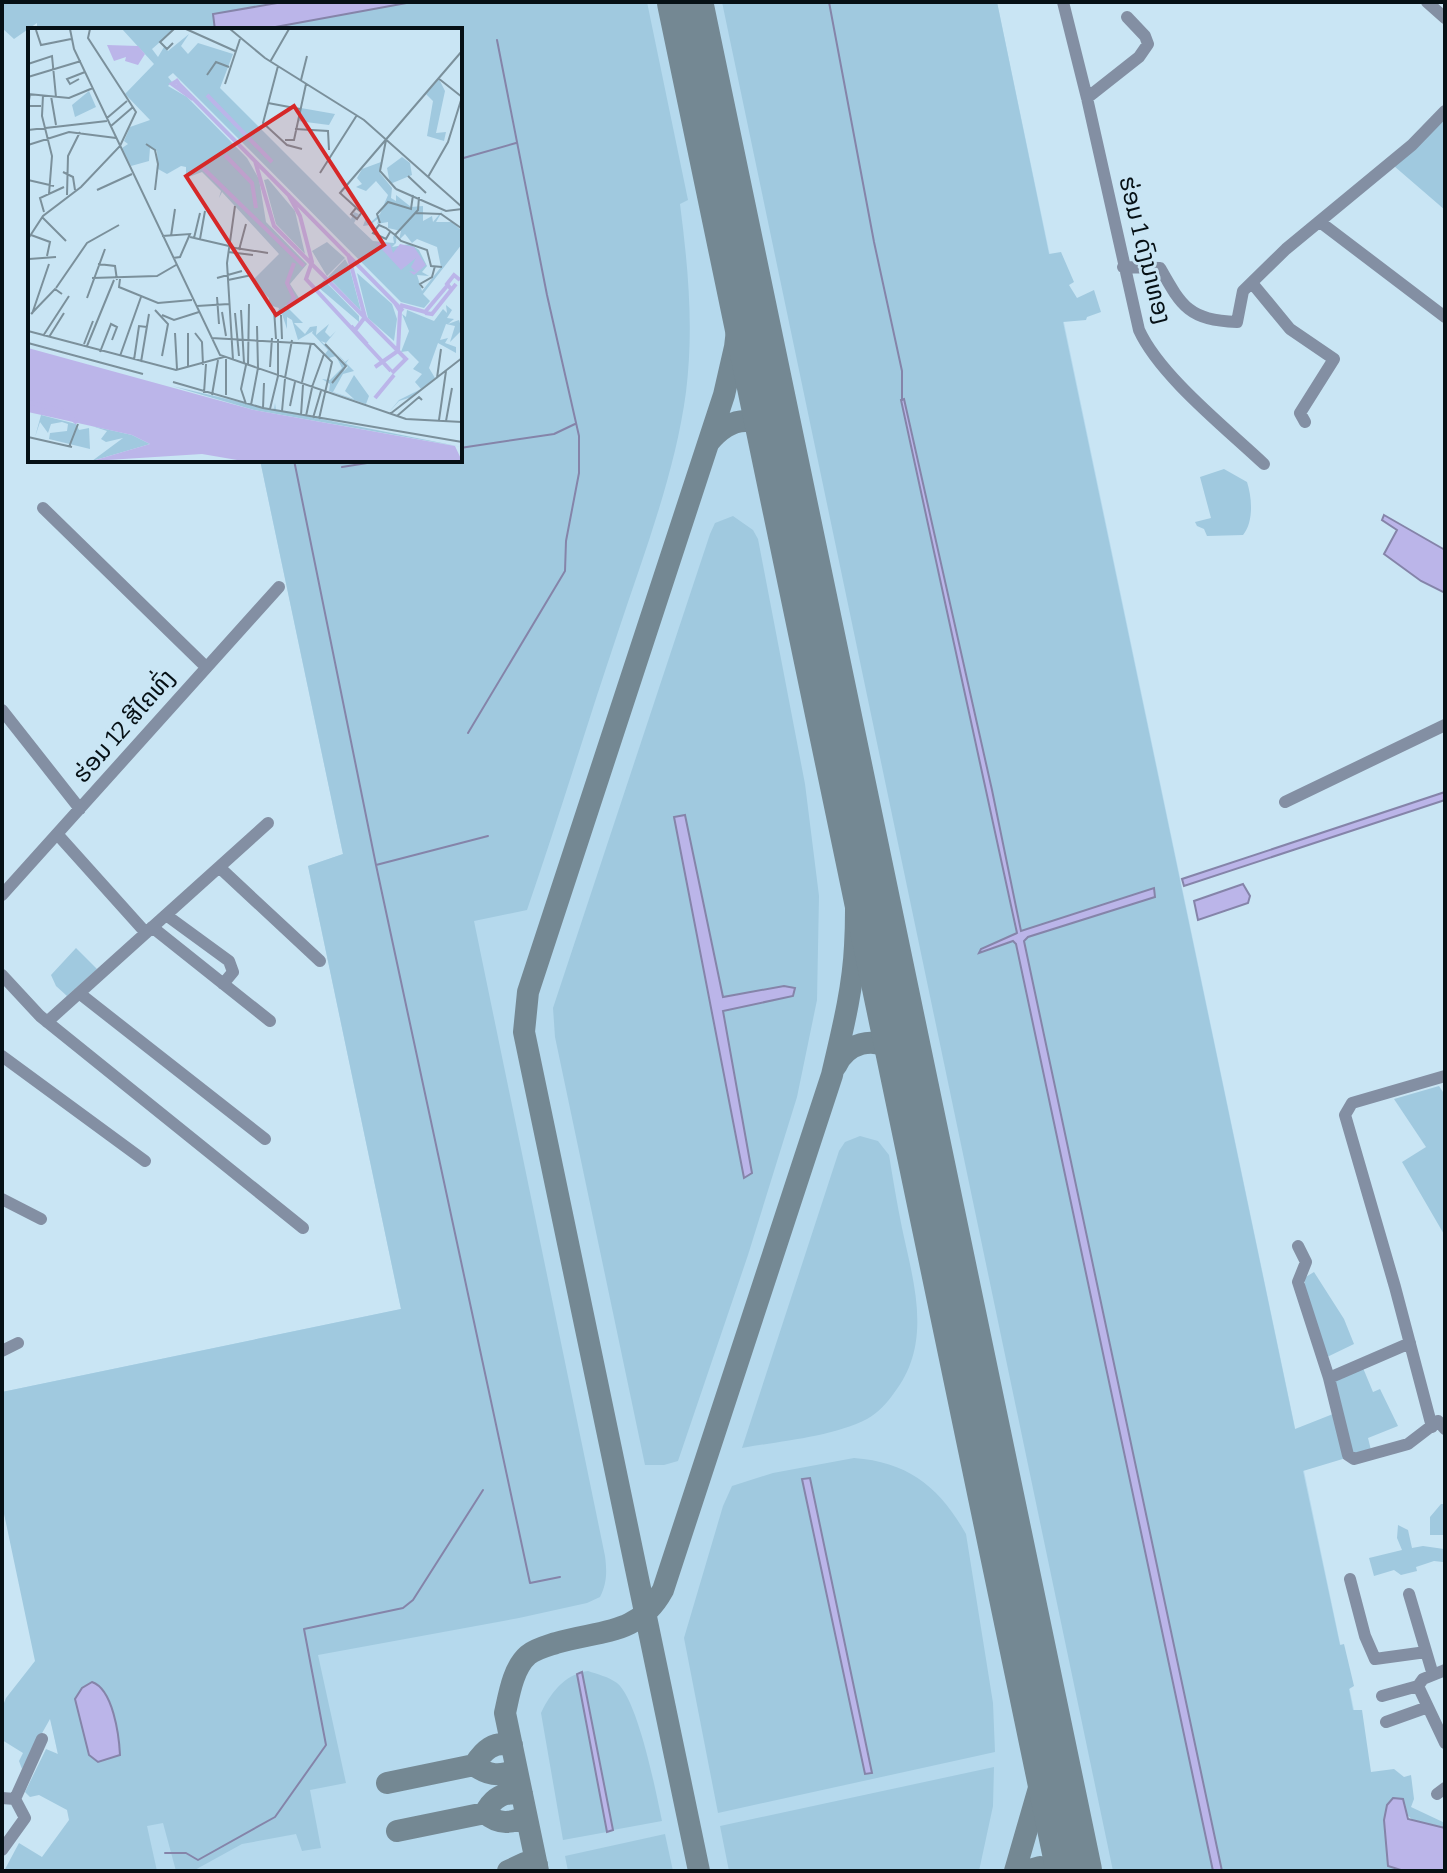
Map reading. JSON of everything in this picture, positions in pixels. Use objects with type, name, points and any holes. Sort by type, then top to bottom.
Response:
[{"type":"street","name":"ຮ່ອມ 1 ດົງນາທອງ","points":[[1063,2],[1139,330],[1146,346],[1163,367],[1264,464]]},
{"type":"street","points":[[1427,2],[1445,18]]},
{"type":"street","points":[[1087,98],[1139,57],[1148,44],[1145,36],[1127,17]]},
{"type":"street","points":[[1123,267],[1160,268],[1179,302],[1207,321],[1237,322],[1243,291],[1286,249],[1412,145],[1445,111]]},
{"type":"street","points":[[1320,222],[1445,317]]},
{"type":"street","points":[[1252,283],[1290,329],[1334,359],[1300,413],[1305,422]]},
{"type":"street","points":[[43,508],[206,667]]},
{"type":"street","name":"ຮ່ອມ 12 ສີໄຄທົ່ງ","points":[[2,895],[279,587]]},
{"type":"street","points":[[2,710],[80,809]]},
{"type":"street","points":[[1285,802],[1445,725]]},
{"type":"street","points":[[47,1022],[268,823]]},
{"type":"street","points":[[58,835],[149,930],[270,1021]]},
{"type":"street","points":[[219,867],[320,961]]},
{"type":"street","points":[[166,915],[229,961],[233,972],[223,984]]},
{"type":"street","points":[[2,975],[47,1022],[303,1228]]},
{"type":"street","points":[[79,993],[265,1139]]},
{"type":"street","points":[[2,1056],[145,1161]]},
{"type":"street","points":[[1298,1246],[1306,1262],[1298,1282],[1303,1303],[1329,1378],[1348,1455],[1354,1459],[1408,1444],[1439,1428],[1410,1343],[1345,1115],[1352,1103],[1445,1076]]},
{"type":"street","points":[[2,1199],[41,1219]]},
{"type":"street","points":[[2,1351],[18,1343]]},
{"type":"street","points":[[1329,1378],[1410,1343]]},
{"type":"street","points":[[1350,1579],[1368,1646],[1375,1659],[1426,1652]]},
{"type":"street","points":[[1382,1696],[1418,1686],[1423,1679],[1439,1672],[1426,1652],[1409,1594]]},
{"type":"street","points":[[1418,1686],[1445,1743]]},
{"type":"street","points":[[1386,1722],[1428,1707]]},
{"type":"street","points":[[2,1850],[25,1818],[9,1798],[42,1739]]},
{"type":"shaded area","points":[[2,2],[647,2],[688,200],[680,204],[689,297],[690,344],[686,392],[658,513],[527,910],[474,921],[605,1556],[604,1587],[600,1597],[587,1603],[318,1655],[346,1783],[310,1790],[321,1848],[302,1851],[296,1834],[242,1844],[193,1871],[176,1871],[163,1823],[147,1826],[157,1871],[4,1871],[19,1843],[42,1857],[69,1820],[67,1810],[39,1795],[30,1797],[25,1792],[46,1749],[58,1754],[50,1719],[22,1769],[19,1761],[23,1753],[2,1740],[2,1708],[6,1698],[35,1661],[2,1504],[2,1392],[401,1309],[308,866],[343,854],[260,462],[462,462],[462,28],[37,28],[37,23],[14,39],[2,28]]},
{"type":"shaded area","points":[[166,2],[997,2],[1354,1710],[1369,1871],[80,1871],[54,1735],[2,1504],[2,1392],[401,1309],[308,866],[343,854],[260,462],[462,462],[462,28]]},
{"type":"shaded area","points":[[283,2],[412,2],[270,28],[215,28],[213,14]]},
{"type":"shaded area","points":[[722,2],[997,2],[1049,254],[1061,252],[1074,282],[1069,285],[1077,298],[1094,290],[1101,312],[1086,320],[1063,322],[1295,1429],[1333,1414],[1346,1458],[1303,1471],[1340,1645],[1344,1644],[1354,1686],[1349,1689],[1353,1710],[1362,1710],[1371,1772],[1394,1769],[1404,1777],[1411,1775],[1414,1799],[1411,1807],[1445,1823],[1445,1828],[1420,1822],[1410,1817],[1404,1807],[1387,1805],[1388,1866],[1404,1871],[1113,1871]]},
{"type":"shaded area","points":[[1445,118],[1445,210],[1394,166]]},
{"type":"shaded area","points":[[904,399],[1021,931],[1154,888],[1155,897],[1028,937],[1024,941],[1222,1871],[1213,1871],[1016,944],[1013,941],[979,953],[981,949],[1017,933],[901,400]]},
{"type":"shaded area","points":[[1224,469],[1247,482],[1251,502],[1249,523],[1243,535],[1207,536],[1195,522],[1211,518],[1200,477]]},
{"type":"shaded area","points":[[1384,515],[1445,550],[1445,593],[1421,581],[1384,554],[1397,530],[1382,520]]},
{"type":"shaded area","points":[[733,516],[753,530],[758,539],[805,784],[819,896],[817,1000],[797,1097],[748,1255],[678,1461],[645,1465],[555,1037],[553,1008],[710,534],[715,523]]},
{"type":"shaded area","points":[[1445,792],[1445,800],[1184,886],[1182,879]]},
{"type":"shaded area","points":[[685,815],[723,997],[784,986],[795,988],[793,996],[723,1011],[752,1173],[744,1178],[674,817]]},
{"type":"shaded area","points":[[1243,884],[1250,896],[1248,903],[1198,920],[1194,901]]},
{"type":"shaded area","points":[[76,948],[97,969],[67,996],[56,986],[51,975]]},
{"type":"shaded area","points":[[1439,1086],[1445,1095],[1445,1236],[1402,1162],[1426,1147],[1394,1099]]},
{"type":"shaded area","points":[[860,1136],[878,1141],[889,1155],[917,1313],[917,1334],[906,1374],[885,1404],[867,1419],[822,1434],[742,1448],[839,1151],[845,1142]]},
{"type":"shaded area","points":[[1314,1272],[1344,1319],[1354,1344],[1325,1358],[1309,1316],[1304,1278]]},
{"type":"shaded area","points":[[1363,1368],[1373,1392],[1380,1389],[1398,1426],[1368,1438],[1371,1450],[1355,1455],[1351,1452],[1331,1382]]},
{"type":"shaded area","points":[[854,1458],[891,1465],[921,1480],[945,1503],[966,1534],[993,1703],[995,1752],[718,1813],[684,1638],[723,1506],[732,1486],[773,1473]]},
{"type":"shaded area","points":[[810,1478],[872,1773],[865,1774],[802,1479]]},
{"type":"shaded area","points":[[1441,1504],[1445,1504],[1445,1568],[1443,1562],[1434,1561],[1416,1567],[1417,1571],[1401,1575],[1394,1570],[1374,1576],[1369,1558],[1402,1550],[1397,1538],[1398,1525],[1408,1530],[1412,1548],[1444,1549],[1443,1535],[1430,1535],[1430,1517]]},
{"type":"shaded area","points":[[588,1671],[614,1681],[625,1693],[639,1726],[662,1821],[613,1830],[582,1672]]},
{"type":"shaded area","points":[[582,1672],[613,1830],[607,1832],[577,1674]]},
{"type":"shaded area","points":[[577,1674],[607,1832],[563,1840],[541,1713],[555,1690]]},
{"type":"shaded area","points":[[92,1682],[99,1686],[110,1703],[120,1755],[98,1762],[89,1755],[75,1699],[82,1688]]},
{"type":"shaded area","points":[[994,1767],[993,1806],[979,1871],[729,1871],[720,1826]]},
{"type":"shaded area","points":[[1393,1798],[1403,1799],[1408,1819],[1445,1828],[1445,1871],[1404,1871],[1388,1866],[1384,1820],[1387,1805]]},
{"type":"shaded area","points":[[665,1834],[673,1871],[568,1871],[565,1856]]},
{"type":"waterway","points":[[829,2],[874,242],[902,371],[902,400]]},
{"type":"waterway","points":[[468,733],[565,571],[566,541],[579,473],[579,436],[547,295],[497,40]]},
{"type":"waterway","points":[[462,158],[516,143]]},
{"type":"waterway","points":[[462,448],[554,434],[575,424]]},
{"type":"waterway","points":[[294,462],[376,865],[530,1583],[560,1577]]},
{"type":"waterway","points":[[342,467],[373,462]]},
{"type":"waterway","points":[[376,865],[488,836]]},
{"type":"waterway","points":[[165,1853],[186,1853],[198,1860],[275,1817],[326,1745],[304,1629],[403,1608],[413,1600],[483,1490]]},
{"type":"taxiway","points":[[699,1871],[524,1032],[528,992],[724,395],[735,347],[743,279]]},
{"type":"taxiway","points":[[709,442],[728,426],[747,421],[764,428],[778,449]]},
{"type":"taxiway","points":[[538,1871],[505,1713],[512,1682],[523,1660],[531,1653],[556,1643],[630,1624],[653,1605],[663,1590],[832,1075],[854,962],[856,890],[850,796]]},
{"type":"taxiway","points":[[836,1066],[853,1047],[869,1043],[886,1047],[896,1054],[908,1074]]},
{"type":"taxiway","points":[[1015,1871],[1039,1788],[1045,1734]]},
{"type":"taxiway","points":[[474,1765],[490,1748],[499,1744],[512,1745]]},
{"type":"taxiway","points":[[387,1783],[474,1765],[495,1774],[516,1769]]},
{"type":"taxiway","points":[[485,1813],[500,1796],[522,1794]]},
{"type":"taxiway","points":[[397,1831],[485,1813],[505,1822],[526,1816]]},
{"type":"taxiway","points":[[508,1871],[525,1863],[537,1865]]},
{"type":"taxiway","points":[[1026,1871],[1040,1867],[1059,1871]]},
{"type":"runway","points":[[685,2],[1074,1871]]}]
